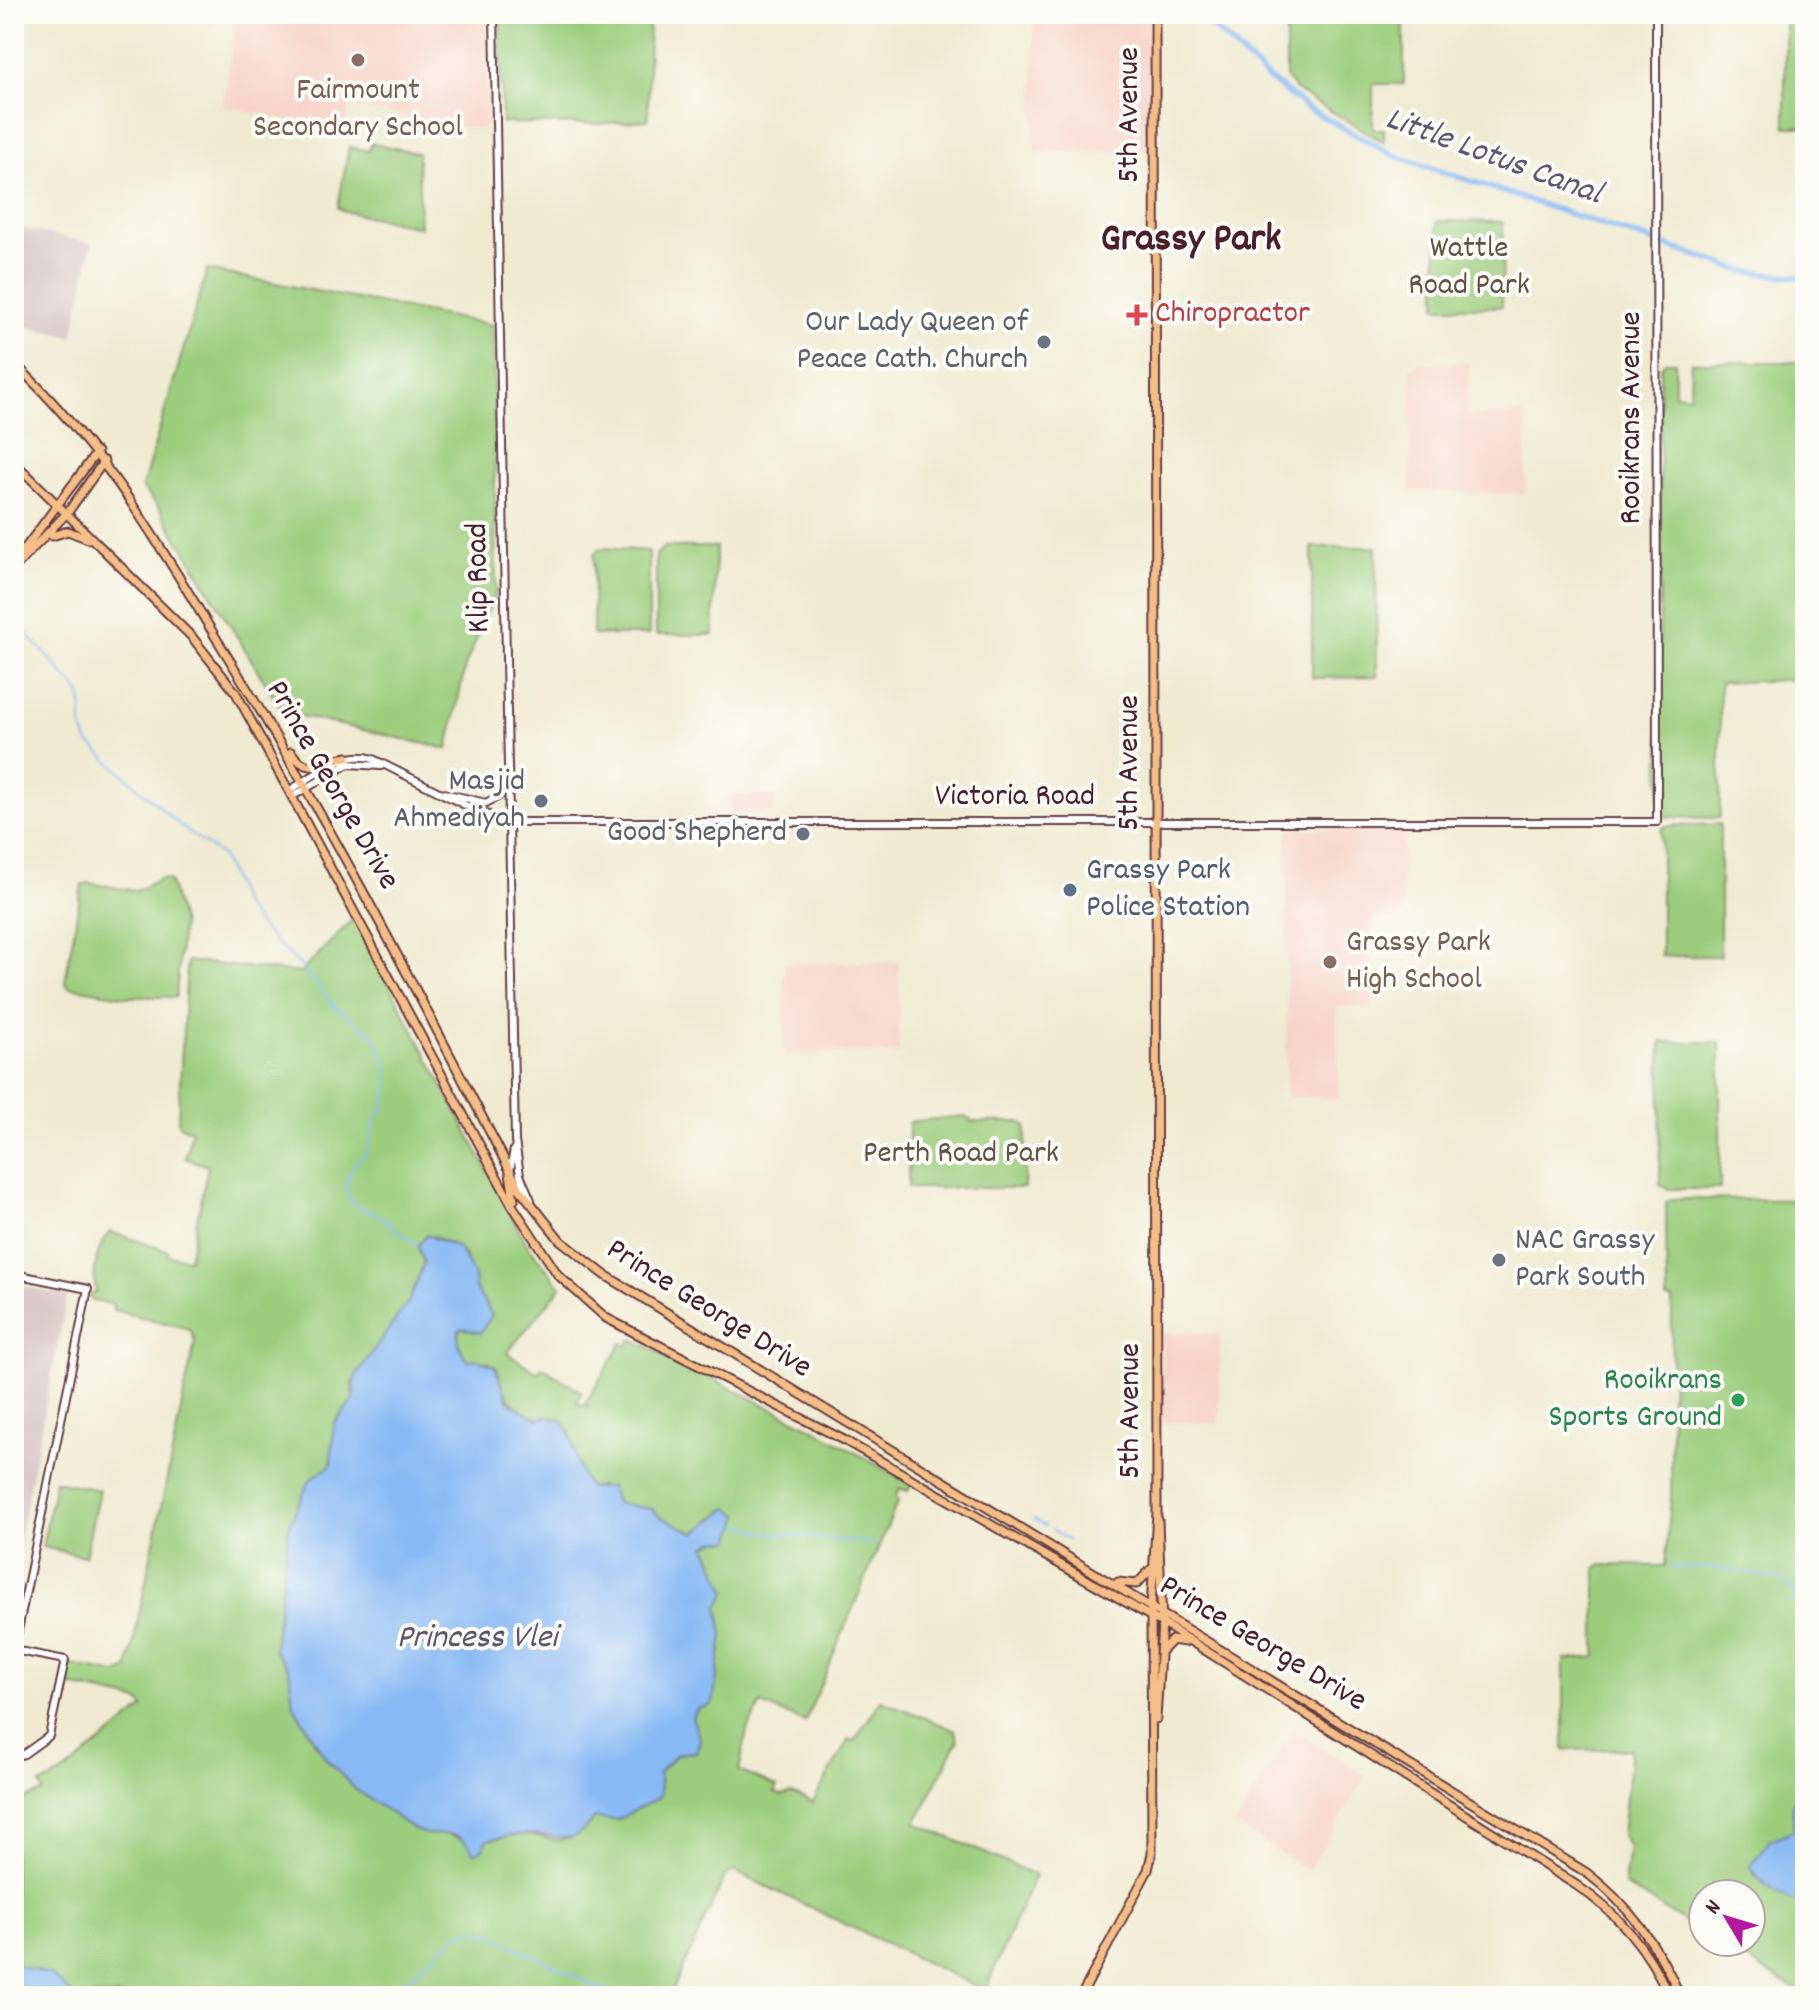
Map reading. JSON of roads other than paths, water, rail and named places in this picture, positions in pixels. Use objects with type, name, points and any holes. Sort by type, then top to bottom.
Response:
[{"type":"main road","name":"5th Avenue","points":[[1153,1757],[1162,1623],[1157,1513],[1155,14]]},
{"type":"main road","name":"Prince George Drive","points":[[14,363],[97,452],[145,520],[279,738],[510,1171],[545,1224],[572,1251],[605,1275],[1587,1873],[1635,1918],[1665,1963],[1680,1996]]},
{"type":"main road","points":[[14,565],[97,452]]},
{"type":"main road","points":[[14,565],[42,542],[68,512],[104,461]]},
{"type":"main road","name":"Prince George Drive","points":[[14,462],[68,512],[217,667],[251,717],[522,1221],[566,1285],[613,1322],[844,1440],[1162,1623],[1584,1890],[1608,1909],[1639,1943],[1669,1996]]},
{"type":"main road","points":[[42,542],[68,531],[100,546]]},
{"type":"main road","points":[[279,738],[298,761],[310,767],[322,767],[347,757]]},
{"type":"main road","points":[[510,1171],[511,1191],[522,1221]]},
{"type":"main road","name":"5th Avenue","points":[[1153,1757],[1151,1605],[1157,1513]]},
{"type":"main road","points":[[1094,1573],[1132,1585],[1146,1579],[1153,1565]]},
{"type":"main road","points":[[1160,1654],[1168,1642],[1181,1640],[1240,1671]]},
{"type":"main road","points":[[1081,1996],[1151,1862],[1153,1757]]},
{"type":"street","name":"Klip Road","points":[[494,14],[515,1141],[521,1180],[545,1224]]},
{"type":"street","name":"Rooikrans Avenue","points":[[1656,14],[1657,822]]},
{"type":"street","name":"Victoria Road","points":[[292,793],[347,757],[370,757],[438,792],[508,822],[1657,822]]},
{"type":"street","name":"Victoria Road","points":[[305,785],[348,764],[364,762],[385,767]]},
{"type":"street","points":[[438,792],[489,802],[501,793],[507,772]]},
{"type":"street","name":"Klip Road","points":[[510,1171],[515,1141]]},
{"type":"street","points":[[14,1274],[88,1289],[14,1650],[65,1660],[49,1736],[24,1754],[14,1756]]},
{"type":"water","name":"Princess Vlei","points":[[426,1235],[459,1248],[474,1275],[475,1288],[492,1315],[480,1333],[462,1328],[459,1330],[459,1343],[465,1358],[495,1366],[509,1402],[539,1420],[545,1416],[563,1421],[590,1488],[611,1487],[616,1503],[652,1509],[660,1517],[695,1533],[728,1508],[740,1515],[731,1541],[713,1541],[706,1546],[727,1592],[718,1606],[723,1636],[714,1698],[711,1705],[697,1709],[692,1717],[700,1740],[696,1752],[677,1754],[659,1772],[660,1797],[617,1820],[595,1818],[571,1837],[521,1834],[487,1840],[483,1849],[474,1853],[453,1834],[417,1831],[355,1789],[326,1759],[293,1704],[289,1669],[274,1651],[289,1525],[310,1480],[331,1465],[334,1424],[353,1401],[355,1377],[410,1299],[424,1263],[418,1246]]},
{"type":"water","points":[[1805,1792],[1805,1902],[1790,1899],[1774,1890],[1767,1885],[1767,1878],[1758,1878],[1750,1867],[1770,1840],[1794,1830],[1792,1805]]},
{"type":"water","points":[[14,1964],[51,1975],[74,1996],[14,1996]]},
{"type":"waterway","name":"Little Lotus Canal","points":[[1199,14],[1270,80],[1307,108],[1395,156],[1743,271],[1805,278]]},
{"type":"waterway","points":[[14,619],[80,693],[83,731],[89,743],[183,828],[222,856],[243,905],[262,929],[300,965],[336,1008],[373,1035],[387,1066],[388,1086],[367,1153],[351,1170],[347,1191],[356,1205],[381,1217],[418,1246]]},
{"type":"waterway","points":[[1034,1519],[1045,1526]]},
{"type":"waterway","points":[[738,1524],[761,1532],[875,1544]]},
{"type":"waterway","points":[[1052,1530],[1068,1540]]},
{"type":"waterway","points":[[1669,1567],[1716,1568],[1781,1579],[1793,1592],[1805,1642]]},
{"type":"waterway","points":[[389,1996],[457,1935],[470,1930],[482,1931],[616,1996]]},
{"type":"place","name":"Fairmount Secondary School","points":[[358,60]]},
{"type":"place","name":"Chiropractor","points":[[1137,315]]},
{"type":"place","name":"Our Lady Queen of Peace Cath. Church","points":[[1044,342]]},
{"type":"place","name":"Masjid Ahmediyah","points":[[541,801]]},
{"type":"place","name":"Good Shepherd","points":[[803,834]]},
{"type":"place","name":"Grassy Park Police Station","points":[[1070,890]]},
{"type":"place","name":"Grassy Park High School","points":[[1330,962]]},
{"type":"place","name":"NAC Grassy Park South","points":[[1499,1260]]},
{"type":"place","name":"Rooikrans Sports Ground","points":[[1738,1400]]},
{"type":"district","name":"Grassy Park","points":[[1191,241]]},
{"type":"park label","name":"Wattle Road Park","points":[[1469,268]]},
{"type":"park label","name":"Perth Road Park","points":[[961,1155]]}]
